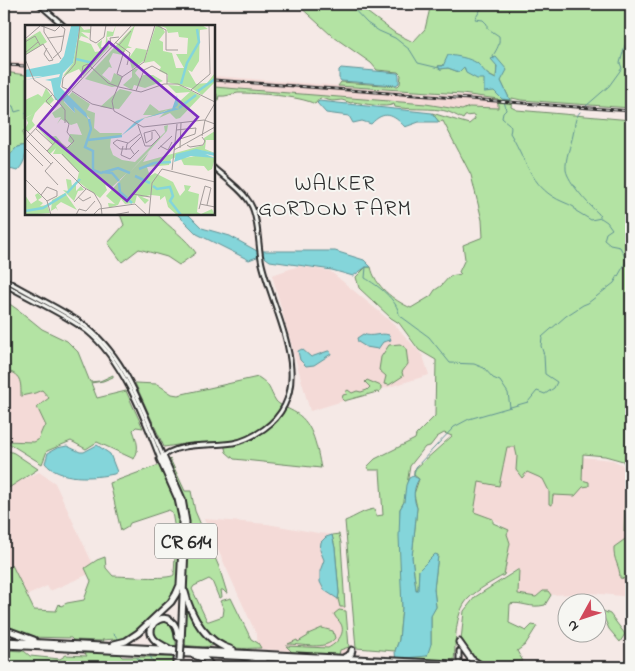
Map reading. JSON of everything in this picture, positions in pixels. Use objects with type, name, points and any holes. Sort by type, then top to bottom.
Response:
[{"type":"highway","name":"CR 614","points":[[161,457],[180,505],[182,547]]},
{"type":"highway","name":"CR 614","points":[[161,457],[179,491],[185,509],[187,528],[184,585]]},
{"type":"highway","points":[[178,667],[182,547]]},
{"type":"highway","points":[[104,646],[122,643],[131,638],[172,600],[180,585],[182,547]]},
{"type":"highway","points":[[179,642],[184,585]]},
{"type":"highway","points":[[184,585],[191,610],[206,634],[229,649],[243,652]]},
{"type":"highway","points":[[174,650],[154,640],[150,633],[152,624],[160,619],[170,620],[176,626],[179,642]]},
{"type":"highway","points":[[4,628],[42,642]]},
{"type":"highway","points":[[5,644],[42,642],[243,652],[400,663],[513,667]]},
{"type":"highway","points":[[459,642],[462,651],[473,661],[487,666]]},
{"type":"highway","points":[[5,644],[274,659],[349,662],[387,660],[448,667]]},
{"type":"highway","points":[[341,658],[349,656],[352,650],[355,656],[363,661]]},
{"type":"highway","points":[[189,654],[205,660],[212,667]]},
{"type":"highway","points":[[240,667],[253,662],[274,659]]},
{"type":"highway","points":[[349,662],[358,667],[363,661]]},
{"type":"main road","points":[[39,4],[63,25]]},
{"type":"main road","points":[[161,457],[187,447],[226,444],[244,440],[258,433],[271,424],[284,405],[290,387],[292,364],[260,257],[252,206],[246,197],[215,169]]},
{"type":"main road","name":"CR 614","points":[[4,279],[89,328],[104,343],[125,371],[161,457]]},
{"type":"main road","name":"CR 614","points":[[4,284],[76,324],[102,346],[122,373],[161,457]]},
{"type":"main road","points":[[459,666],[462,651]]},
{"type":"shaded area","points":[[4,61],[25,62],[25,75],[4,72]]},
{"type":"shaded area","points":[[215,76],[498,99],[498,108],[469,107],[462,110],[426,104],[215,87]]},
{"type":"shaded area","points":[[299,266],[330,271],[394,324],[423,356],[429,375],[310,411],[272,275]]},
{"type":"shaded area","points":[[4,300],[42,329],[67,341],[72,411],[43,428],[38,440],[34,442],[4,440]]},
{"type":"shaded area","points":[[491,431],[559,455],[613,460],[626,467],[624,531],[631,534],[631,597],[591,593],[550,595],[543,591],[536,597],[518,594],[519,569],[504,575],[510,543],[503,526],[493,519],[474,513],[481,466]]},
{"type":"shaded area","points":[[39,472],[55,483],[96,571],[50,591],[47,586],[24,597],[9,567],[4,570],[4,488]]},
{"type":"shaded area","points":[[204,519],[267,524],[338,535],[350,654],[258,649],[257,636]]},
{"type":"green space","points":[[297,4],[356,4],[395,33],[413,42],[425,29],[431,4],[631,4],[631,108],[512,98],[511,107],[517,110],[631,120],[631,534],[624,531],[626,467],[623,461],[605,456],[583,454],[582,480],[589,482],[589,486],[583,487],[575,496],[553,495],[552,505],[549,504],[549,491],[543,479],[527,472],[522,478],[516,470],[517,456],[515,447],[507,447],[499,486],[479,482],[474,512],[493,519],[493,523],[509,530],[507,534],[510,543],[504,575],[476,592],[463,605],[456,629],[454,661],[405,658],[431,644],[431,615],[436,607],[434,589],[438,555],[419,570],[418,590],[416,590],[412,557],[417,508],[414,494],[419,479],[414,475],[414,470],[452,436],[444,433],[437,437],[430,446],[425,447],[410,466],[404,502],[400,509],[402,608],[399,640],[395,651],[356,648],[345,521],[363,512],[375,509],[376,516],[383,515],[380,470],[369,470],[367,467],[375,459],[415,439],[416,435],[435,416],[436,360],[419,350],[399,323],[391,318],[359,288],[356,277],[366,267],[371,267],[376,280],[386,292],[411,308],[431,296],[450,276],[461,274],[459,272],[465,259],[463,245],[483,237],[482,220],[471,175],[443,121],[439,122],[432,113],[469,124],[475,119],[474,115],[465,116],[463,119],[452,113],[434,109],[401,108],[395,107],[394,104],[380,106],[320,98],[315,104],[289,97],[266,94],[238,93],[219,96],[217,100],[217,94],[215,93],[215,87],[426,104],[462,110],[469,107],[498,108],[498,99],[462,94],[338,86],[341,82],[398,86],[400,84],[401,75],[398,72],[377,70],[371,63],[331,35]],"holes":[[[476,63],[485,73],[496,79],[497,66],[501,81],[510,100],[502,99],[484,78],[464,66],[459,72],[448,68],[440,69],[438,66]]]},
{"type":"green space","points":[[4,72],[25,75],[25,132],[23,131],[23,136],[25,145],[17,147],[5,161]]},
{"type":"green space","points":[[120,215],[158,215],[196,253],[179,265],[167,257],[139,249],[122,262],[108,243],[124,225]]},
{"type":"green space","points":[[4,300],[42,329],[67,341],[78,352],[90,382],[100,381],[113,375],[113,377],[103,381],[91,383],[97,398],[126,391],[143,428],[136,427],[133,430],[137,442],[134,459],[97,442],[86,449],[71,441],[47,451],[42,464],[5,441],[34,442],[38,440],[43,428],[46,426],[37,407],[49,398],[42,390],[21,396],[19,379],[14,374],[4,370]]},
{"type":"green space","points":[[400,344],[406,348],[408,364],[402,372],[403,376],[389,385],[384,384],[386,376],[379,370],[381,357],[389,345]]},
{"type":"green space","points":[[258,377],[268,385],[278,403],[296,413],[307,424],[314,438],[321,468],[234,459],[226,452],[224,444],[184,444],[164,447],[135,383],[157,384],[172,394],[178,395]]},
{"type":"green space","points":[[367,380],[381,386],[379,393],[344,401],[342,399],[348,390],[352,393],[367,390],[370,387],[365,382]]},
{"type":"green space","points":[[4,449],[14,453],[38,469],[4,491]]},
{"type":"green space","points":[[170,459],[185,491],[191,491],[195,511],[219,567],[227,593],[221,590],[222,597],[219,598],[212,581],[209,579],[194,586],[192,589],[207,621],[223,616],[224,609],[220,601],[231,598],[251,639],[258,643],[261,648],[238,648],[224,645],[210,635],[193,611],[186,586],[187,511]]},
{"type":"green space","points":[[159,465],[172,489],[178,513],[180,551],[178,580],[176,592],[171,599],[141,627],[119,641],[116,639],[103,641],[29,637],[4,626],[4,570],[12,565],[34,610],[56,611],[59,604],[61,606],[84,600],[91,581],[85,568],[105,557],[106,568],[113,576],[155,578],[174,575],[176,536],[172,512],[169,510],[130,523],[128,527],[121,531],[110,483]]},
{"type":"green space","points":[[339,534],[345,607],[340,607],[338,599],[335,548],[332,535]]},
{"type":"green space","points":[[631,535],[631,580],[620,578],[614,547]]},
{"type":"green space","points":[[519,569],[518,594],[536,597],[543,591],[548,591],[551,595],[545,605],[510,604],[509,623],[526,631],[532,625],[537,626],[525,645],[517,651],[523,661],[479,663],[472,657],[461,641],[464,611],[475,597]]},
{"type":"green space","points":[[185,602],[190,612],[217,645],[203,647],[182,645]]},
{"type":"green space","points":[[339,610],[346,611],[349,647],[340,650],[339,655],[292,652],[286,646],[328,648],[331,646],[337,641],[342,631],[341,624],[334,614]]},
{"type":"green space","points":[[608,613],[625,634],[620,642],[609,629]]},
{"type":"green space","points":[[163,619],[172,623],[176,632],[176,646],[160,643],[156,638],[152,629],[156,622]]},
{"type":"green space","points":[[322,628],[333,631],[335,638],[331,642],[320,646],[288,644],[297,640],[298,642],[308,636],[308,634]]},
{"type":"green space","points":[[4,650],[24,651],[30,656],[60,659],[66,655],[87,656],[84,652],[119,654],[122,657],[175,657],[175,667],[48,667],[43,665],[4,667]]},
{"type":"water","points":[[448,55],[474,61],[487,74],[496,79],[497,66],[491,59],[496,57],[507,70],[501,81],[510,100],[502,99],[494,91],[484,92],[484,79],[477,79],[466,73],[464,67],[459,72],[448,68],[440,69],[438,66],[443,66]]},
{"type":"water","points":[[341,68],[398,73],[399,83],[396,85],[341,81],[339,70]]},
{"type":"water","points":[[319,101],[432,113],[439,122],[419,122],[405,127],[396,119],[384,115],[371,124],[362,121],[353,123],[349,116],[326,113],[317,103]]},
{"type":"water","points":[[25,145],[25,156],[22,165],[17,171],[10,169],[4,171],[4,161],[17,147]]},
{"type":"water","points":[[178,215],[189,215],[202,228],[230,236],[257,251],[335,251],[364,260],[371,267],[366,267],[353,276],[332,270],[270,261],[262,255],[249,260],[197,234]]},
{"type":"water","points":[[363,334],[386,334],[389,335],[391,340],[383,342],[378,349],[366,347],[358,342],[357,338]]},
{"type":"water","points":[[302,349],[311,357],[328,351],[331,354],[314,365],[306,366],[300,360],[298,351]]},
{"type":"water","points":[[97,445],[110,454],[117,472],[114,474],[77,477],[59,473],[45,463],[48,453],[57,448],[67,446],[84,452]]},
{"type":"water","points":[[413,476],[419,479],[414,493],[417,508],[412,557],[416,590],[418,590],[419,570],[435,554],[438,555],[434,589],[436,607],[431,616],[431,644],[427,656],[405,658],[405,667],[396,667],[395,651],[399,640],[402,608],[399,536],[400,509],[404,502],[406,485],[409,478]]},
{"type":"water","points":[[332,535],[335,548],[338,599],[324,590],[320,582],[320,571],[324,560],[320,550],[321,542],[326,537]]},
{"type":"waterway","points":[[349,4],[367,23],[395,38],[410,50],[418,63],[439,68]]},
{"type":"waterway","points":[[484,4],[475,19],[483,20],[487,24],[487,28],[499,36],[499,45],[493,56],[494,59]]},
{"type":"waterway","points":[[586,106],[609,86],[622,68],[620,63],[626,42],[626,28],[631,11]]},
{"type":"waterway","points":[[413,476],[416,467],[454,427],[469,419],[528,402],[537,391],[545,394],[554,388],[557,382],[545,374],[544,355],[541,346],[542,337],[566,316],[588,303],[614,283],[625,264],[626,259],[620,247],[610,245],[604,240],[606,233],[612,229],[607,222],[601,218],[591,220],[576,211],[574,207],[552,196],[544,190],[532,175],[510,133],[510,126],[502,118],[506,110],[504,100]]},
{"type":"waterway","points":[[4,104],[13,106],[15,112],[22,110],[25,113]]},
{"type":"waterway","points":[[580,112],[575,123],[567,156],[566,170],[575,187],[600,217]]},
{"type":"waterway","points":[[366,267],[365,278],[386,294],[395,304],[399,315],[429,337],[450,363],[474,364],[484,368],[493,378],[500,381],[508,393],[510,407]]},
{"type":"waterway","points":[[114,634],[118,639]]},
{"type":"waterway","points":[[150,656],[156,667]]},
{"type":"waterway","points":[[137,658],[151,667]]},
{"type":"railway","points":[[4,65],[25,66]]},
{"type":"railway","points":[[215,80],[631,111]]},
{"type":"district","name":"WALKER GORDON FARM","points":[[335,194]]}]
